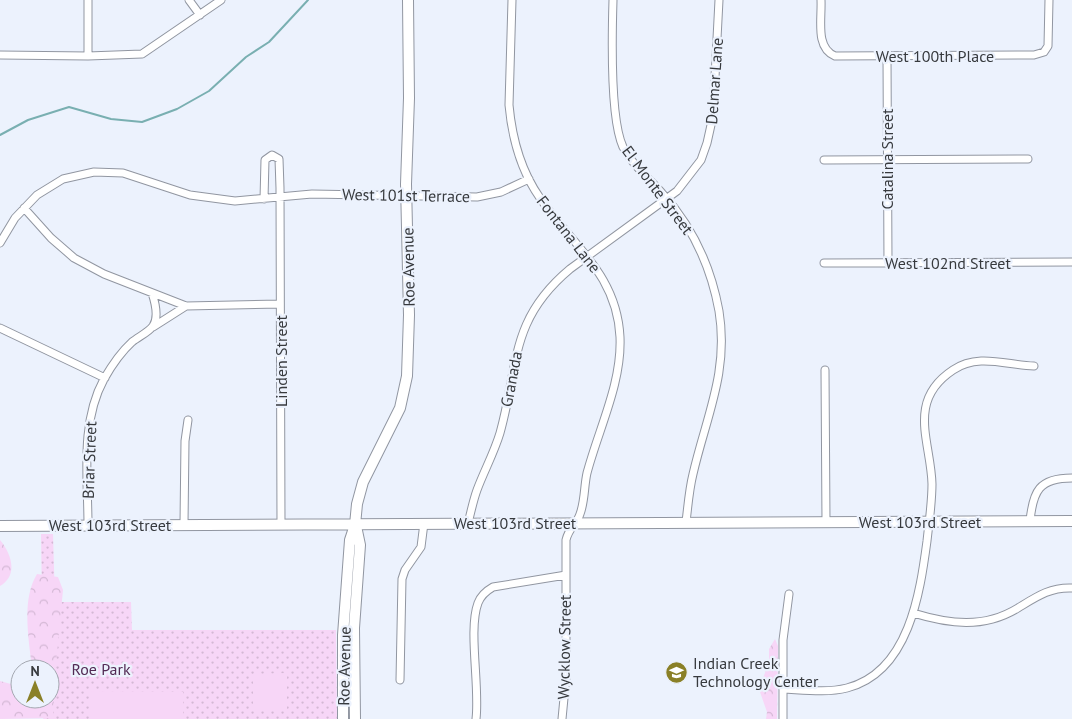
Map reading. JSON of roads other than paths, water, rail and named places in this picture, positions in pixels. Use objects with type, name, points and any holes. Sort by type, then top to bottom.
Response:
[{"type":"main road","name":"Roe Avenue","points":[[343,719],[344,621],[350,540],[355,525],[357,504],[363,482],[400,408],[404,394],[409,306],[406,194],[409,98],[408,0]]},
{"type":"main road","name":"West 103rd Street","points":[[0,526],[1072,521]]},
{"type":"main road","name":"Roe Avenue","points":[[355,525],[360,545],[354,628],[355,719]]},
{"type":"street","points":[[88,0],[88,56]]},
{"type":"street","points":[[189,0],[200,16]]},
{"type":"street","points":[[0,55],[88,56],[142,54],[221,0]]},
{"type":"street","name":"Fontana Lane","points":[[512,0],[511,122],[520,161],[539,197],[588,256],[605,282],[612,300],[620,336],[619,355],[612,393],[587,473],[580,516],[574,523]]},
{"type":"street","name":"El Monte Street","points":[[613,0],[615,117],[620,140],[629,157],[668,199],[693,235],[710,272],[718,304],[721,331],[719,377],[715,401],[692,474],[686,522]]},
{"type":"street","name":"Delmar Lane","points":[[588,256],[668,199],[691,176],[701,160],[711,129],[719,0]]},
{"type":"street","name":"West 100th Place","points":[[821,0],[822,44],[826,52],[835,56],[1034,55],[1044,52],[1050,40],[1049,0]]},
{"type":"street","name":"Catalina Street","points":[[887,56],[888,263]]},
{"type":"street","points":[[264,199],[265,160],[272,155],[279,159],[280,198]]},
{"type":"street","points":[[824,160],[1028,159]]},
{"type":"street","name":"West 101st Terrace","points":[[0,242],[10,225],[37,195],[63,180],[94,172],[123,173],[172,190],[212,199],[264,199],[312,194],[406,194],[477,197],[501,192],[529,179]]},
{"type":"street","name":"Linden Street","points":[[280,198],[282,525]]},
{"type":"street","points":[[24,208],[51,238],[74,258],[104,274],[186,306],[280,304]]},
{"type":"street","name":"Granada","points":[[468,523],[477,490],[500,435],[516,350],[526,322],[539,300],[556,281],[588,256]]},
{"type":"street","name":"West 102nd Street","points":[[824,262],[1072,262]]},
{"type":"street","points":[[152,293],[156,316],[153,327]]},
{"type":"street","name":"Briar Street","points":[[88,525],[88,434],[91,415],[105,378],[121,353],[153,327],[186,306]]},
{"type":"street","points":[[0,328],[28,343],[105,378]]},
{"type":"street","points":[[783,689],[824,691],[848,688],[869,678],[892,655],[912,613],[920,588],[932,483],[923,425],[928,401],[938,384],[952,371],[974,361],[992,360],[1034,366]]},
{"type":"street","points":[[825,370],[826,522]]},
{"type":"street","points":[[184,524],[185,441],[188,420]]},
{"type":"street","points":[[1030,522],[1034,497],[1038,489],[1052,479],[1072,478]]},
{"type":"street","points":[[400,680],[402,579],[421,547],[424,523]]},
{"type":"street","name":"Wycklow Street","points":[[562,719],[566,677],[566,540],[568,529],[574,523]]},
{"type":"street","name":"Wycklow Street","points":[[476,719],[478,689],[475,617],[481,597],[493,587],[566,575]]},
{"type":"street","points":[[912,613],[941,622],[973,623],[1005,615],[1044,592],[1072,588]]},
{"type":"street","points":[[783,719],[783,640],[789,594]]},
{"type":"waterway","points":[[0,135],[28,120],[69,107],[111,119],[142,122],[177,109],[209,91],[246,57],[269,42],[308,0]]},
{"type":"place","name":"Indian Creek Technology Center","points":[[677,672]]},
{"type":"park label","name":"Roe Park","points":[[101,669]]}]
